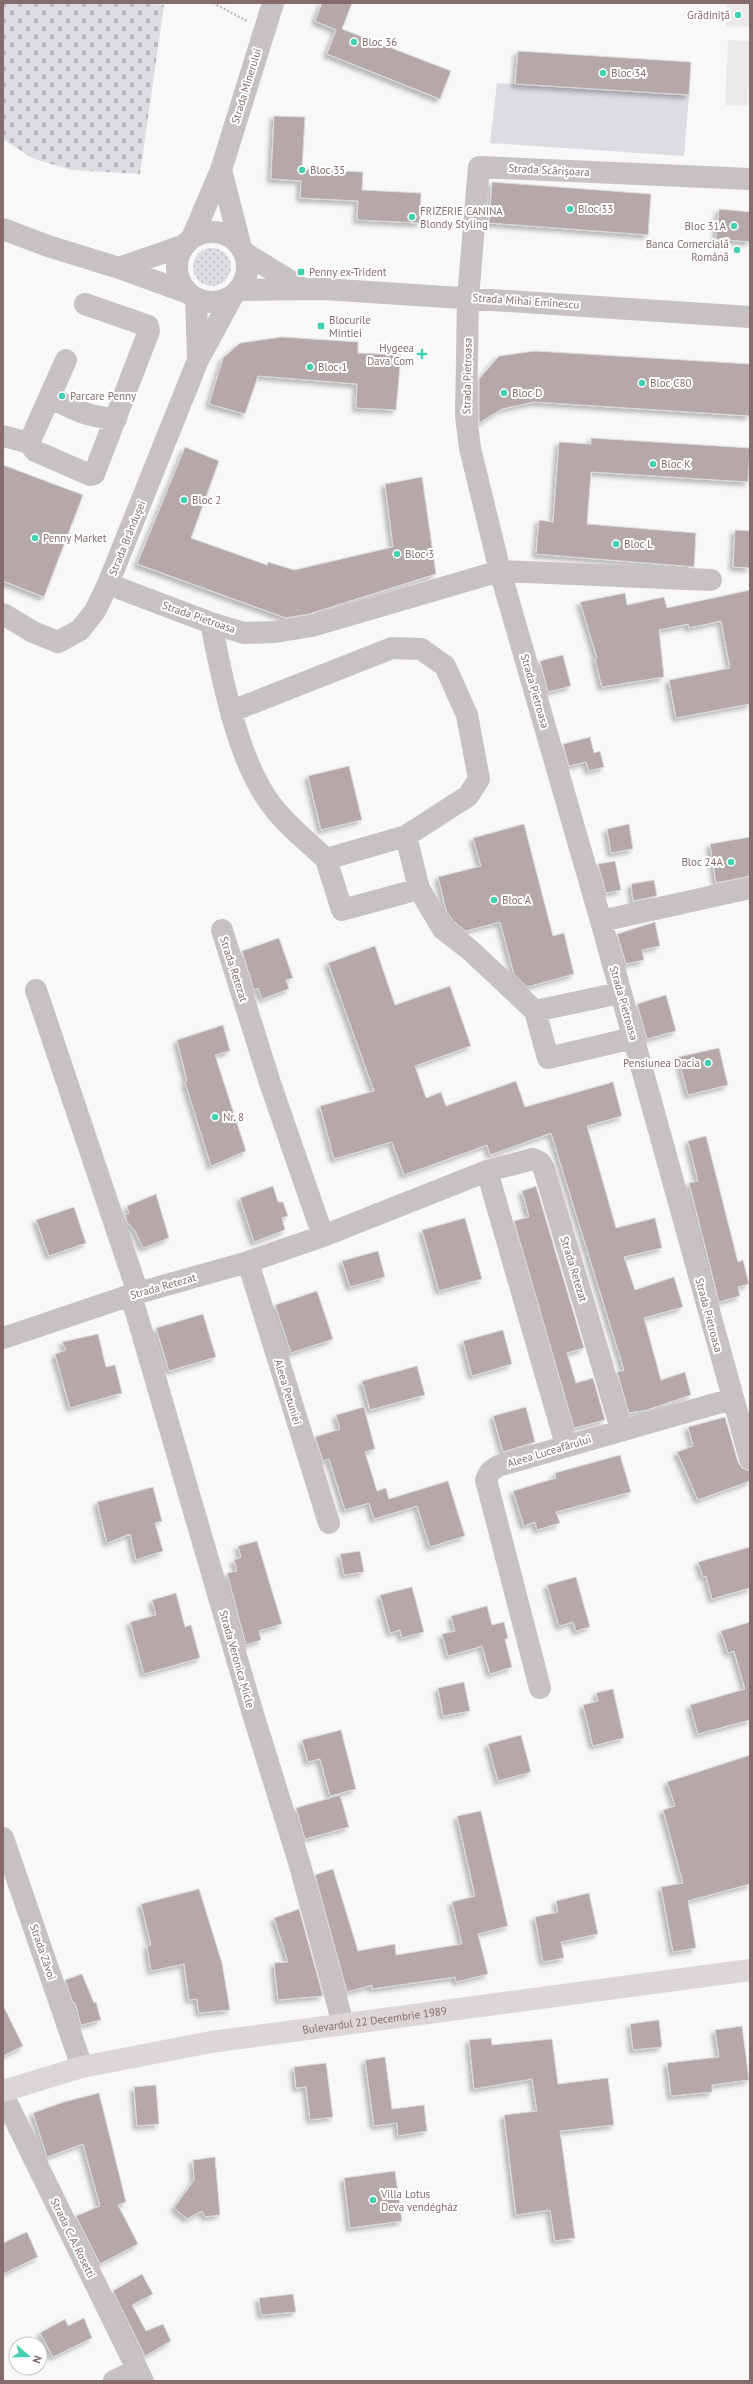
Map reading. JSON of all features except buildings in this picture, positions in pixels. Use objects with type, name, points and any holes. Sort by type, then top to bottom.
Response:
[{"type":"main road","name":"Bulevardul 22 Decembrie 1989","points":[[3,2091],[82,2067],[211,2042],[750,1970]]},
{"type":"street","name":"Strada Minerului","points":[[192,295],[182,284],[177,264],[179,254],[188,241],[221,170],[263,30],[273,3]]},
{"type":"street","name":"Strada Scărișoara","points":[[468,298],[478,167],[750,179]]},
{"type":"street","points":[[3,229],[48,246],[119,268],[214,302],[235,293],[248,273],[243,249],[221,170]]},
{"type":"street","points":[[119,268],[212,231],[232,237],[243,249]]},
{"type":"street","name":"Strada Mihai Eminescu","points":[[243,249],[303,289]]},
{"type":"street","name":"Strada Mihai Eminescu","points":[[235,293],[303,289],[750,316]]},
{"type":"street","name":"Strada Brândușei","points":[[3,614],[33,632],[58,642],[80,630],[95,611],[108,584],[198,360],[235,293]]},
{"type":"street","name":"Strada Brândușei","points":[[192,295],[198,360]]},
{"type":"street","name":"Strada Pietroasa","points":[[468,298],[466,416],[470,448],[500,571],[601,921],[732,1399],[750,1459]]},
{"type":"street","points":[[3,436],[29,443],[35,450],[90,475],[94,474],[149,331],[148,326],[85,304]]},
{"type":"street","points":[[29,443],[66,360]]},
{"type":"street","points":[[50,397],[78,412],[94,418],[116,419]]},
{"type":"street","points":[[500,571],[711,580]]},
{"type":"street","name":"Strada Pietroasa","points":[[108,584],[211,623],[244,633],[276,632],[312,626],[500,571]]},
{"type":"street","points":[[211,623],[219,665],[249,767],[270,803],[326,859],[342,910],[419,889]]},
{"type":"street","points":[[232,711],[392,648],[421,649],[445,666],[467,714],[479,779],[468,796],[406,836],[326,859]]},
{"type":"street","points":[[406,836],[419,889],[443,929],[470,950],[535,1011],[548,1058],[633,1038]]},
{"type":"street","points":[[601,921],[750,888]]},
{"type":"street","name":"Strada Retezat","points":[[222,930],[270,1083],[323,1236]]},
{"type":"street","name":"Strada Veronica Micle","points":[[36,990],[134,1294],[253,1714],[299,1862],[343,2024]]},
{"type":"street","points":[[535,1011],[620,993]]},
{"type":"street","name":"Strada Retezat","points":[[3,1338],[134,1294],[248,1262],[323,1236],[487,1171],[533,1159],[540,1162],[544,1169],[622,1429]]},
{"type":"street","points":[[487,1171],[566,1445]]},
{"type":"street","name":"Aleea Petuniei","points":[[248,1262],[329,1523]]},
{"type":"street","name":"Aleea Luceafărului","points":[[540,1688],[486,1480],[490,1472],[498,1466],[566,1445],[732,1399]]},
{"type":"street","name":"Strada Zăvoi","points":[[3,1838],[82,2067]]},
{"type":"street","name":"Strada C. A. Rosetti","points":[[3,2095],[140,2376]]},
{"type":"street","points":[[114,2381],[140,2376]]},
{"type":"path","points":[[213,3],[263,30]]},
{"type":"shaded area","name":"Grădiniță","points":[[727,3],[750,3],[750,27],[726,26]]},
{"type":"shaded area","points":[[728,40],[750,41],[748,106],[725,105]]},
{"type":"green space","points":[[3,3],[138,3],[164,5],[140,174],[72,170],[34,159],[3,139]]},
{"type":"green space","points":[[497,83],[689,95],[684,156],[490,143]]},
{"type":"green space","points":[[212,248],[222,251],[228,257],[231,267],[228,277],[222,283],[212,286],[202,283],[196,277],[193,267],[196,257],[202,251]]},
{"type":"place","name":"Grădiniță","points":[[738,15]]},
{"type":"place","name":"Bloc 36","points":[[354,42]]},
{"type":"place","name":"Bloc 34","points":[[603,73]]},
{"type":"place","name":"Bloc 35","points":[[302,170]]},
{"type":"place","name":"Bloc 33","points":[[570,209]]},
{"type":"place","name":"FRIZERIE CANINA Blondy Styling","points":[[412,217]]},
{"type":"place","name":"Bloc 31A","points":[[734,226]]},
{"type":"place","name":"Banca Comercială Română","points":[[737,250]]},
{"type":"place","name":"Penny ex-Trident","points":[[301,272]]},
{"type":"place","name":"Blocurile Mintiei","points":[[321,326]]},
{"type":"place","name":"Hygeea Dava Com","points":[[422,354]]},
{"type":"place","name":"Bloc 1","points":[[310,367]]},
{"type":"place","name":"Bloc C80","points":[[642,383]]},
{"type":"place","name":"Bloc D","points":[[504,393]]},
{"type":"place","name":"Parcare Penny","points":[[62,396]]},
{"type":"place","name":"Bloc K","points":[[653,464]]},
{"type":"place","name":"Bloc 2","points":[[184,500]]},
{"type":"place","name":"Penny Market","points":[[35,538]]},
{"type":"place","name":"Bloc L","points":[[616,544]]},
{"type":"place","name":"Bloc 3","points":[[397,554]]},
{"type":"place","name":"Bloc 24A","points":[[731,862]]},
{"type":"place","name":"Bloc A","points":[[494,900]]},
{"type":"place","name":"Pensiunea Dacia","points":[[708,1063]]},
{"type":"place","name":"Nr. 8","points":[[215,1117]]},
{"type":"place","name":"Villa Lotus Deva vendégház","points":[[373,2200]]}]
